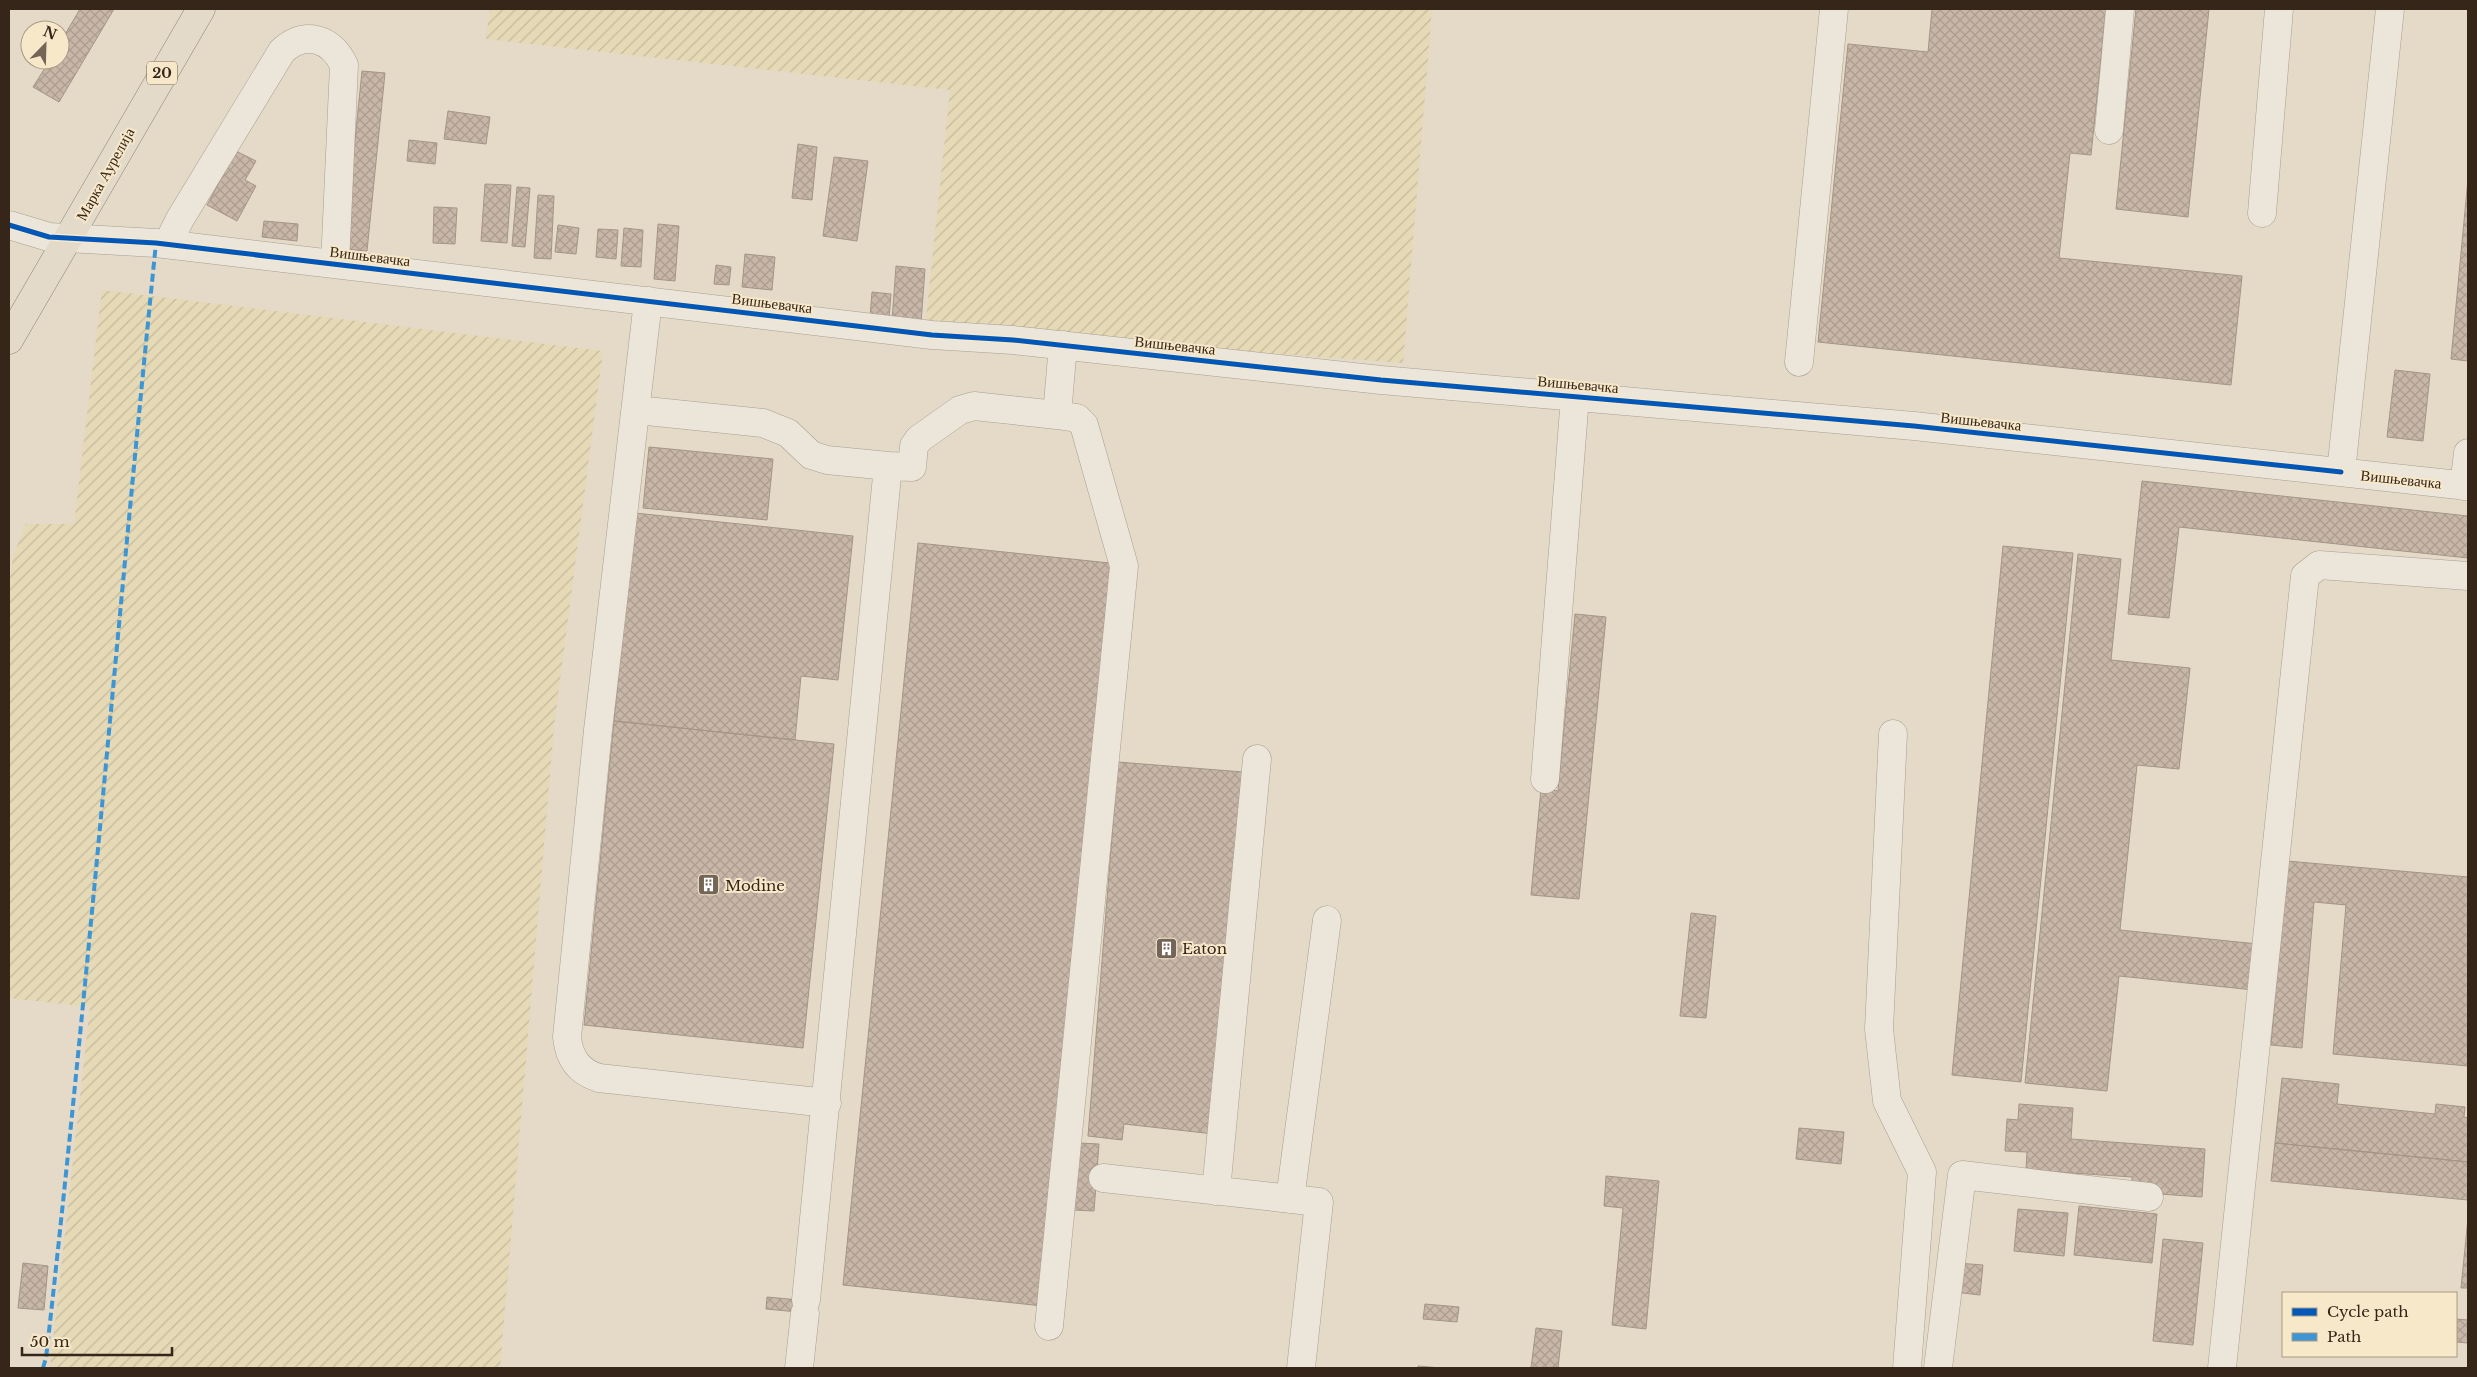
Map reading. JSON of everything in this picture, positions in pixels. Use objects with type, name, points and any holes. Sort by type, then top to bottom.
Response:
[{"type":"main road","name":"Марка Аурелија","points":[[9,340],[172,55],[201,9]]},
{"type":"street","points":[[1799,362],[1834,9]]},
{"type":"street","points":[[2109,130],[2120,9]]},
{"type":"street","points":[[2262,213],[2279,9]]},
{"type":"street","points":[[2341,472],[2390,9]]},
{"type":"street","points":[[172,245],[173,233],[180,219],[282,51],[297,41],[315,40],[333,48],[344,65],[335,264]]},
{"type":"street","name":"Вишњевачка","points":[[9,225],[49,237],[172,245],[932,335],[1063,345],[1381,380],[1914,426],[2466,486]]},
{"type":"street","points":[[648,300],[637,410],[598,730],[567,1037],[568,1047],[576,1063],[590,1075],[599,1078],[827,1103]]},
{"type":"street","points":[[1057,415],[1063,345]]},
{"type":"street","points":[[1545,779],[1575,397]]},
{"type":"street","points":[[637,410],[763,423],[788,433],[811,455],[827,460],[912,467],[914,446],[919,439],[960,410],[974,406],[1077,418],[1084,424],[1124,566],[1049,1326]]},
{"type":"street","points":[[2466,486],[2468,453]]},
{"type":"street","points":[[799,1368],[827,1103],[888,466]]},
{"type":"street","points":[[2222,1368],[2305,576],[2319,565],[2468,576]]},
{"type":"street","points":[[1893,734],[1879,1029],[1887,1100],[1922,1172],[1906,1368]]},
{"type":"street","points":[[1216,1190],[1257,759]]},
{"type":"street","points":[[1290,1199],[1327,920]]},
{"type":"street","points":[[1938,1368],[1962,1175],[2149,1197]]},
{"type":"street","points":[[1103,1178],[1318,1202],[1301,1368]]},
{"type":"shaded area","points":[[490,9],[1432,9],[1403,363],[925,328],[950,90],[486,39]]},
{"type":"shaded area","points":[[102,290],[603,351],[554,726],[500,1368],[50,1368],[90,1007],[9,998],[9,587],[13,556],[26,524],[74,524]]},
{"type":"building","points":[[80,9],[114,9],[59,102],[33,87],[44,70],[70,70],[70,26]]},
{"type":"building","points":[[1932,9],[2106,9],[2091,155],[2070,153],[2059,258],[2242,276],[2231,385],[1818,342],[1848,44],[1928,52]]},
{"type":"building","points":[[2136,9],[2209,9],[2188,217],[2116,209]]},
{"type":"building","points":[[362,71],[385,73],[367,251],[344,249]]},
{"type":"building","points":[[448,111],[490,117],[486,144],[444,139]]},
{"type":"building","points":[[409,140],[437,143],[435,164],[407,161]]},
{"type":"building","points":[[798,144],[817,147],[812,200],[792,198]]},
{"type":"building","points":[[236,151],[256,161],[245,180],[256,186],[237,221],[207,205]]},
{"type":"building","points":[[834,157],[868,161],[857,241],[823,236]]},
{"type":"building","points":[[2468,179],[2468,361],[2451,359]]},
{"type":"building","points":[[485,184],[511,185],[507,243],[481,241]]},
{"type":"building","points":[[517,187],[530,188],[525,247],[512,246]]},
{"type":"building","points":[[538,195],[554,196],[551,259],[534,258]]},
{"type":"building","points":[[434,207],[457,208],[455,244],[433,243]]},
{"type":"building","points":[[264,221],[298,224],[297,241],[262,237]]},
{"type":"building","points":[[658,224],[679,226],[675,281],[654,279]]},
{"type":"building","points":[[558,225],[579,228],[576,254],[555,252]]},
{"type":"building","points":[[624,228],[643,230],[641,267],[621,266]]},
{"type":"building","points":[[598,229],[618,230],[616,259],[596,257]]},
{"type":"building","points":[[745,254],[775,257],[772,290],[742,287]]},
{"type":"building","points":[[716,265],[731,267],[729,285],[714,284]]},
{"type":"building","points":[[896,266],[925,269],[921,323],[892,321]]},
{"type":"building","points":[[872,292],[891,294],[889,319],[870,317]]},
{"type":"building","points":[[2395,370],[2430,374],[2423,441],[2387,437]]},
{"type":"building","points":[[649,447],[773,459],[767,520],[643,508]]},
{"type":"building","points":[[2142,481],[2468,516],[2468,558],[2179,527],[2169,618],[2128,614]]},
{"type":"building","points":[[635,513],[853,536],[838,680],[801,676],[795,740],[614,721]]},
{"type":"building","points":[[918,543],[1119,564],[1043,1306],[843,1285]]},
{"type":"building","points":[[2003,546],[2073,553],[2021,1082],[1952,1075]]},
{"type":"building","points":[[2078,554],[2121,559],[2111,660],[2190,668],[2179,769],[2137,765],[2120,930],[2258,944],[2254,990],[2119,976],[2107,1091],[2025,1083]]},
{"type":"building","points":[[1575,614],[1606,617],[1579,899],[1531,895],[1541,789],[1558,791]]},
{"type":"building","name":"Modine","points":[[614,721],[834,744],[803,1048],[584,1025]]},
{"type":"building","name":"Eaton","points":[[1118,762],[1243,772],[1214,1134],[1124,1124],[1122,1140],[1088,1136]]},
{"type":"building","points":[[2287,861],[2468,877],[2468,1066],[2333,1054],[2346,905],[2314,902],[2302,1048],[2271,1045]]},
{"type":"building","points":[[1691,913],[1716,916],[1706,1018],[1680,1016]]},
{"type":"building","points":[[2282,1078],[2339,1084],[2337,1104],[2435,1114],[2436,1104],[2465,1107],[2464,1117],[2468,1118],[2468,1162],[2275,1143]]},
{"type":"building","points":[[2019,1104],[2073,1108],[2071,1139],[2205,1149],[2202,1197],[2132,1192],[2132,1177],[2026,1170],[2027,1152],[2005,1151],[2007,1119],[2018,1120]]},
{"type":"building","points":[[1799,1128],[1844,1132],[1841,1164],[1796,1159]]},
{"type":"building","points":[[1079,1143],[1099,1144],[1094,1211],[1074,1210]]},
{"type":"building","points":[[2275,1143],[2468,1162],[2468,1200],[2271,1181]]},
{"type":"building","points":[[1606,1176],[1659,1181],[1646,1329],[1612,1325],[1623,1208],[1604,1206]]},
{"type":"building","points":[[2079,1206],[2157,1214],[2152,1263],[2074,1255]]},
{"type":"building","points":[[2018,1209],[2068,1213],[2064,1256],[2014,1251]]},
{"type":"building","points":[[2468,1218],[2468,1288],[2461,1288]]},
{"type":"building","points":[[2163,1239],[2203,1243],[2193,1345],[2153,1341]]},
{"type":"building","points":[[23,1263],[48,1266],[44,1310],[18,1308]]},
{"type":"building","points":[[1957,1263],[1983,1265],[1980,1295],[1954,1292]]},
{"type":"building","points":[[767,1297],[810,1301],[809,1313],[766,1309]]},
{"type":"building","points":[[1425,1304],[1459,1307],[1457,1322],[1423,1319]]},
{"type":"building","points":[[2457,1319],[2468,1320],[2468,1343],[2457,1342]]},
{"type":"building","points":[[1536,1328],[1562,1331],[1558,1368],[1531,1368]]},
{"type":"building","points":[[1418,1366],[1441,1368],[1418,1368]]},
{"type":"marked path","points":[[43,1368],[46,1358],[76,1080],[156,243]]},
{"type":"cycle path","points":[[9,225],[49,237],[156,243],[932,335],[1013,340],[1381,380],[1914,426],[2341,472]]},
{"type":"place","name":"Modine","points":[[709,885]]},
{"type":"place","name":"Eaton","points":[[1166,948]]}]
